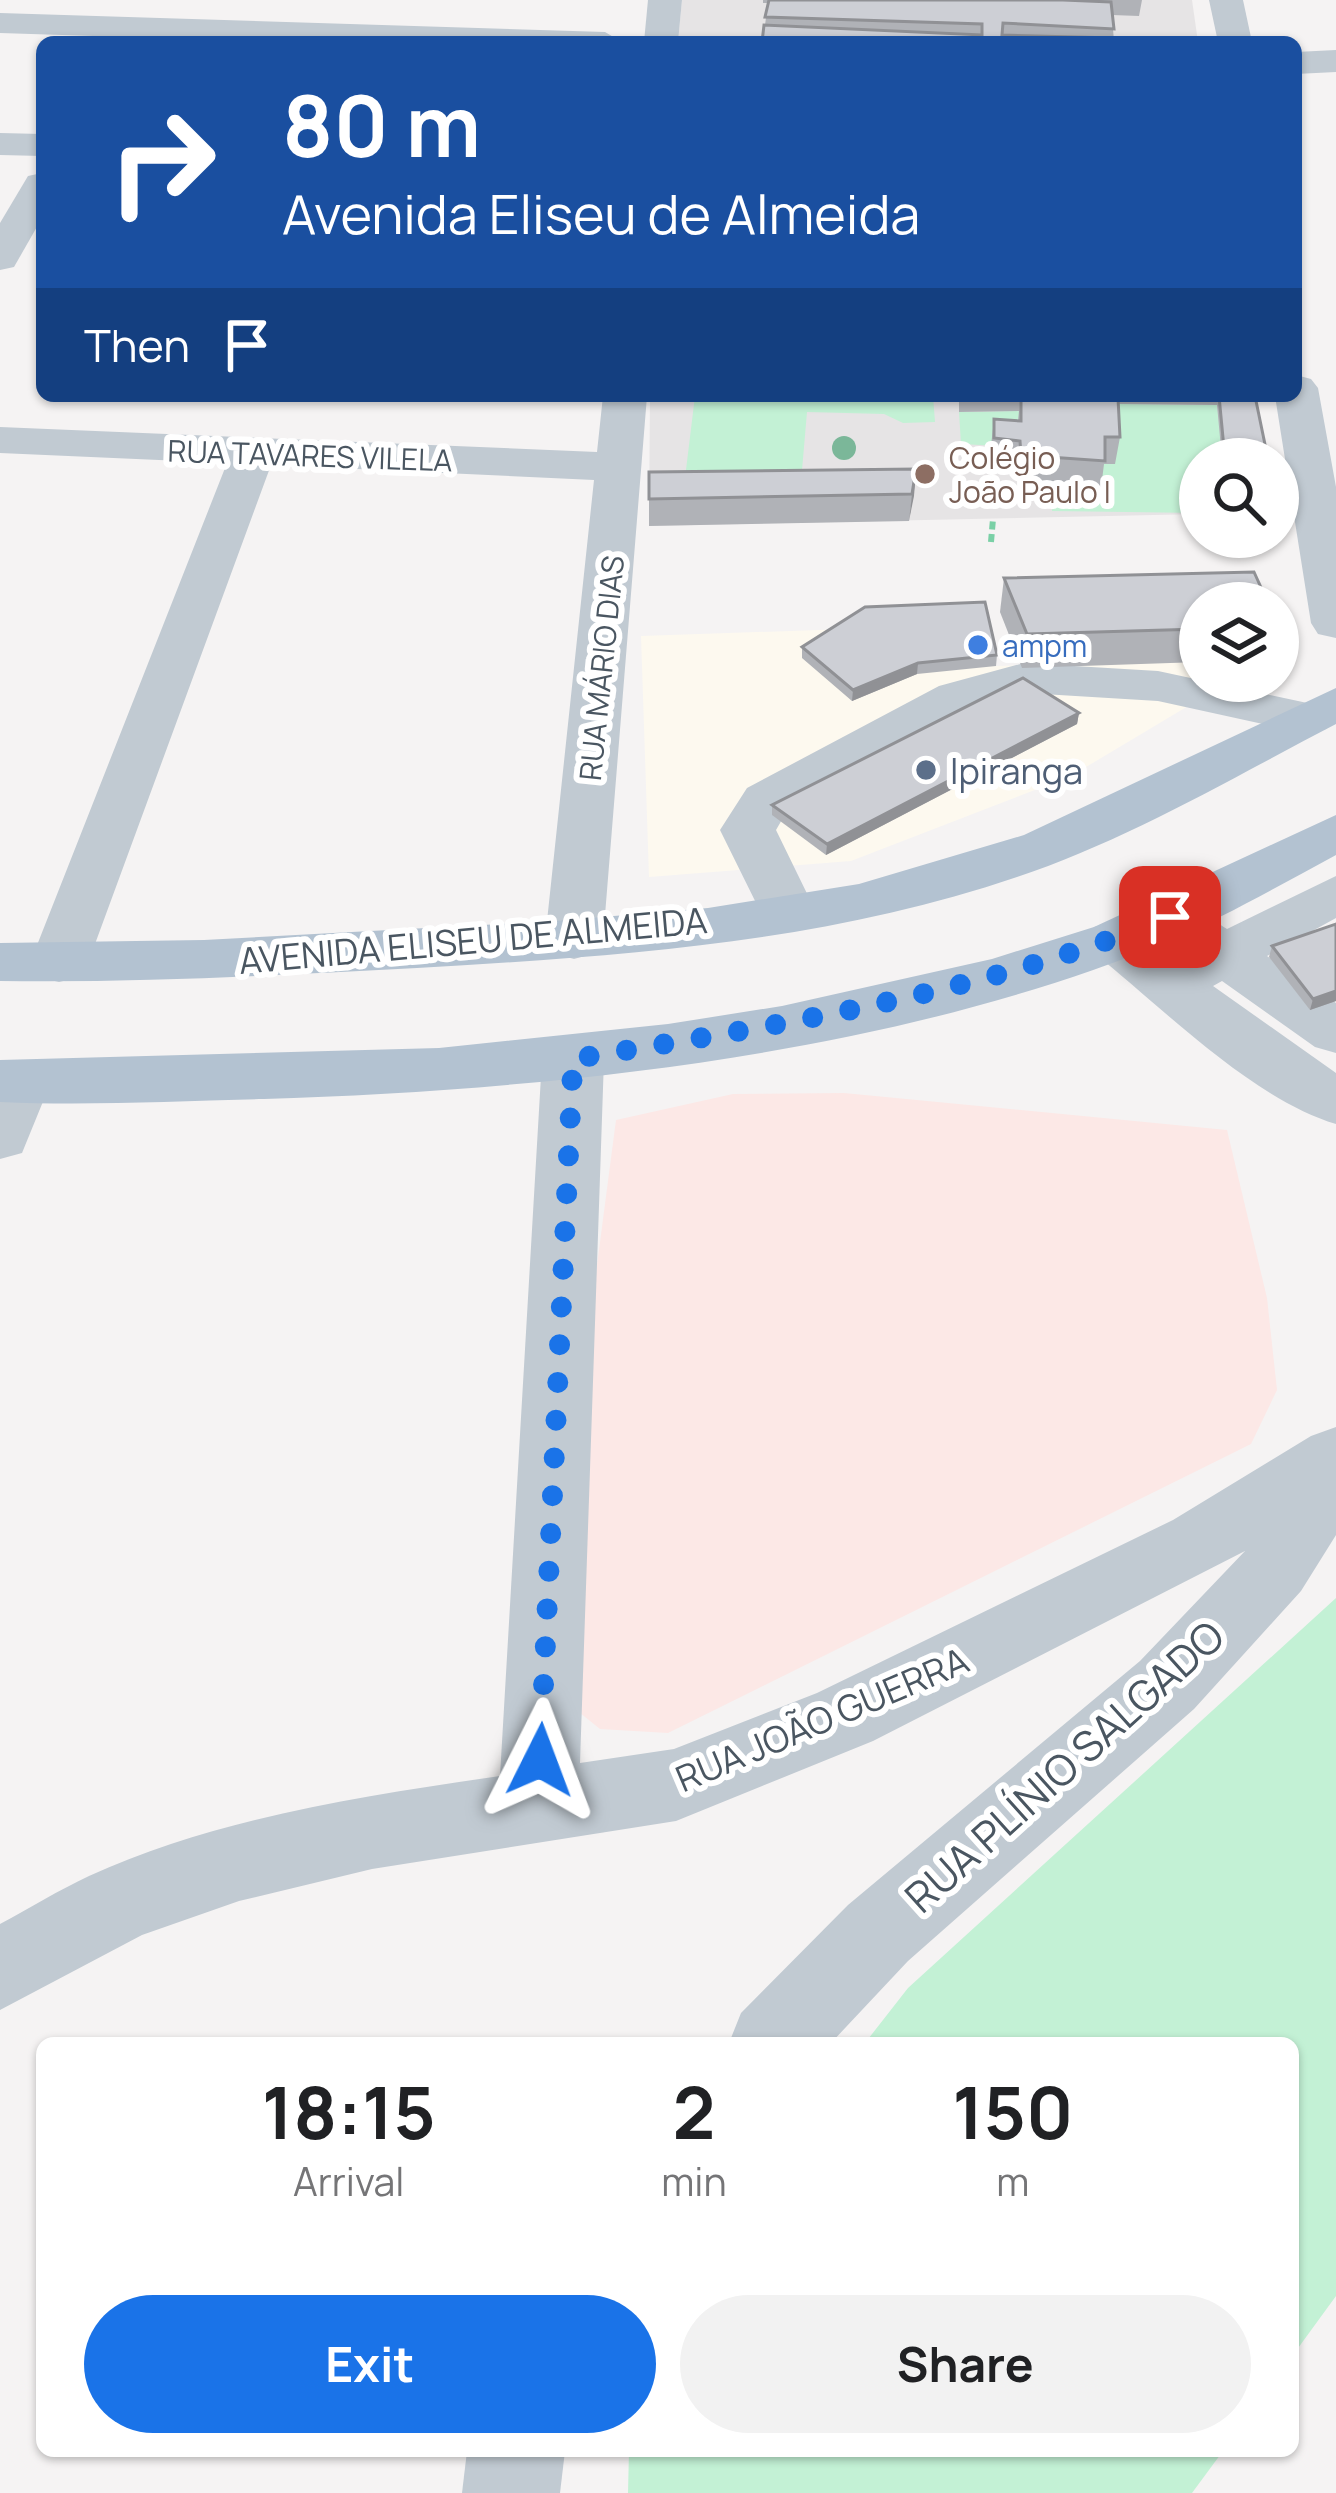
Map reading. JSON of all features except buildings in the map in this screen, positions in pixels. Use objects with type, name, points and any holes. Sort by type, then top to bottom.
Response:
[{"type":"main road","name":"AVENIDA ELISEU DE ALMEIDA","points":[[0,962],[235,960],[574,940],[850,903],[996,865],[1109,820],[1322,711]]},
{"type":"main road","points":[[7,1100],[573,1059],[803,1022],[959,986],[1115,940],[1336,832]]},
{"type":"street","points":[[662,36],[665,0]]},
{"type":"street","points":[[1226,0],[1234,36]]},
{"type":"street","points":[[0,23],[143,23],[458,36]]},
{"type":"street","points":[[1302,63],[1336,61]]},
{"type":"street","points":[[0,144],[36,145]]},
{"type":"street","points":[[0,258],[36,195]]},
{"type":"street","points":[[0,278],[36,280]]},
{"type":"street","name":"RUA MÁRIO DIAS","points":[[574,940],[625,402]]},
{"type":"street","points":[[1300,402],[1326,497],[1336,622]]},
{"type":"street","name":"RUA TAVARES VILELA","points":[[0,440],[621,467]]},
{"type":"street","points":[[59,963],[253,454]]},
{"type":"street","points":[[787,912],[748,830],[766,800],[957,698],[1024,678],[1158,686],[1322,711]]},
{"type":"street","points":[[1196,969],[1336,894]]},
{"type":"street","points":[[1170,917],[1196,969],[1324,1083]]},
{"type":"street","points":[[1115,940],[1196,969],[1336,1032]]},
{"type":"street","points":[[538,1807],[573,1059]]},
{"type":"street","name":"RUA JOÃO GUERRA","points":[[0,1969],[118,1904],[239,1863],[372,1832],[676,1785],[845,1717],[1199,1542],[1336,1456]]},
{"type":"street","name":"RUA PLÍNIO SALGADO","points":[[778,2037],[878,1933],[1167,1685],[1275,1569],[1336,1473]]},
{"type":"street","points":[[511,2493],[515,2457]]},
{"type":"path","points":[[992,542],[993,519]]},
{"type":"shaded area","points":[[682,0],[1192,0],[1197,36],[679,36]]},
{"type":"shaded area","name":"Colégio João Paulo I","points":[[650,402],[1246,402],[1217,438],[1179,438],[1179,514],[649,526]]},
{"type":"shaded area","points":[[984,612],[996,666],[1179,662],[1179,702],[1195,702],[1071,776],[851,861],[649,877],[641,636],[847,629]]},
{"type":"shaded area","points":[[844,1093],[1227,1130],[1267,1298],[1277,1390],[1251,1444],[668,1733],[600,1729],[549,1688],[550,1624],[616,1120],[733,1094]]},
{"type":"green space","points":[[694,402],[933,402],[935,422],[903,423],[884,414],[807,412],[801,482],[685,478]]},
{"type":"green space","points":[[1025,403],[1217,405],[1221,438],[1179,438],[1179,513],[1052,511],[1055,485],[1018,422],[1018,447],[961,444],[959,412],[1026,411]]},
{"type":"green space","points":[[1336,1598],[1336,2296],[1299,2347],[1299,2037],[870,2037],[908,1988]]},
{"type":"green space","points":[[629,2457],[1219,2457],[1192,2493],[628,2493]]},
{"type":"place","name":"Colégio João Paulo I","points":[[925,474]]},
{"type":"place","name":"ampm","points":[[978,645]]},
{"type":"place","name":"Ipiranga","points":[[926,770]]},
{"type":"route","points":[[540,1760],[573,1059],[803,1022],[959,986],[1115,940],[1170,917]]}]
